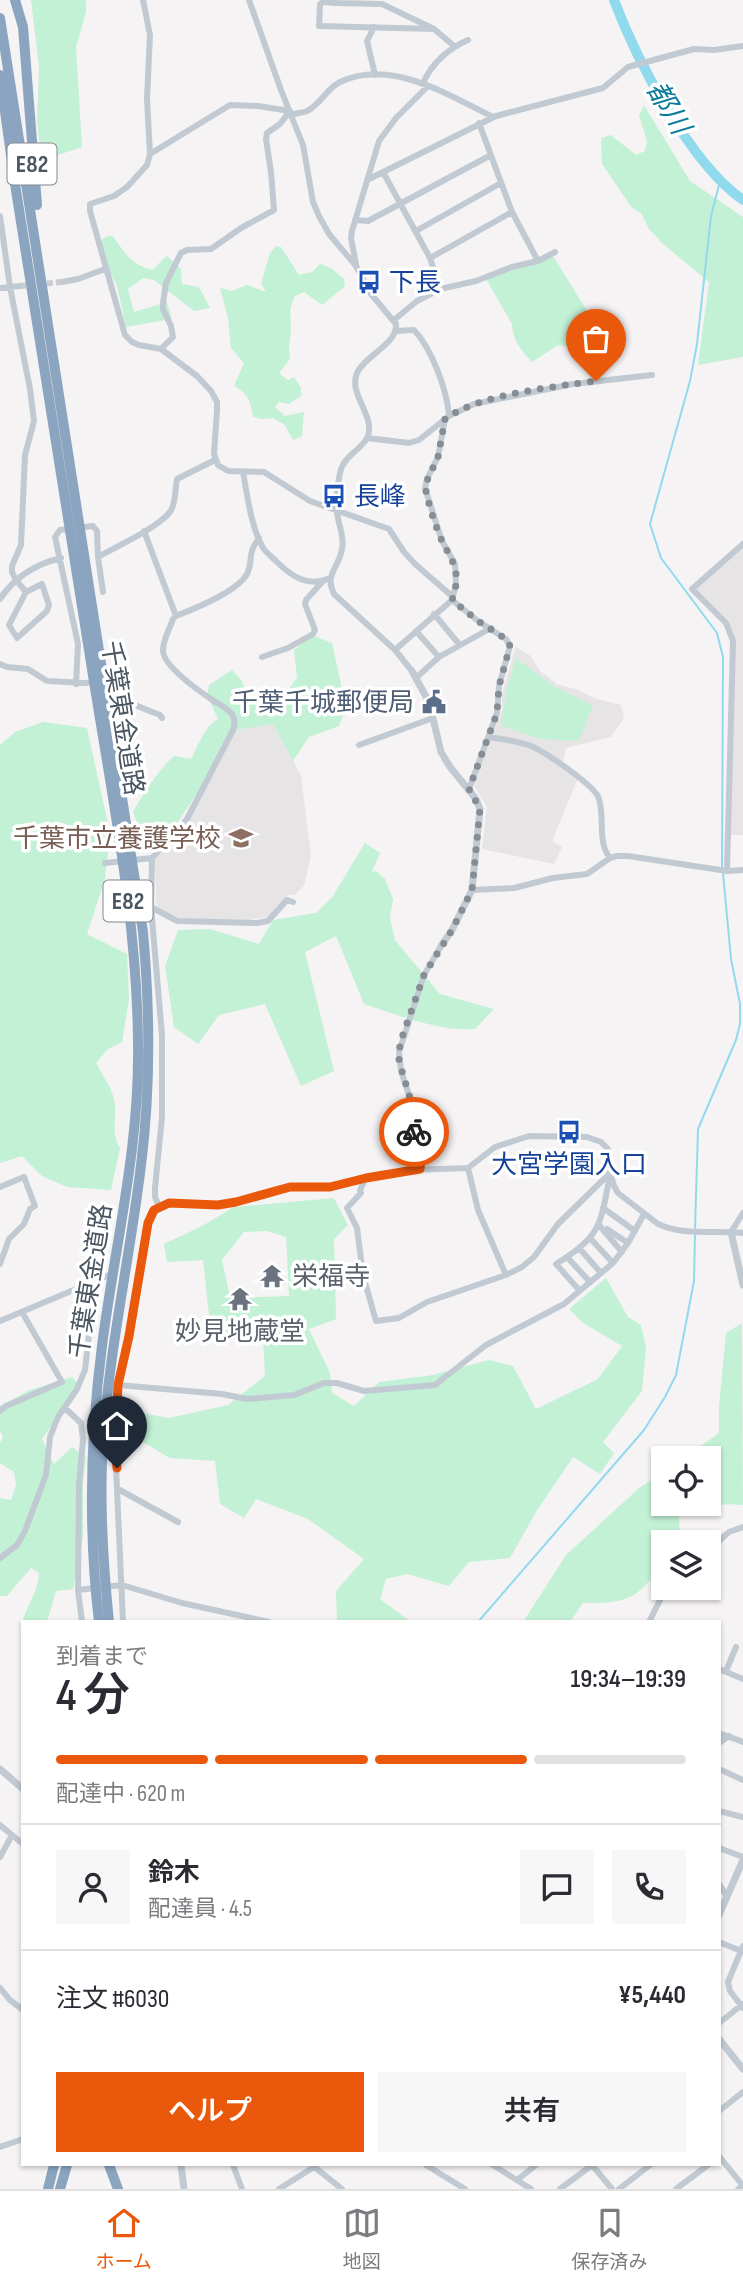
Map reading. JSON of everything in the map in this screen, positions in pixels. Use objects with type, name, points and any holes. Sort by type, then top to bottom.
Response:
[{"type":"highway","name":"E82","points":[[15,0],[24,36],[31,150],[48,289],[49,328]]},
{"type":"highway","name":"E82","points":[[0,18],[49,328]]},
{"type":"highway","name":"千葉東金道路","points":[[0,75],[125,879],[138,1000],[135,1142],[103,1342],[92,1445],[91,1528],[99,1620]]},
{"type":"highway","points":[[0,124],[15,184]]},
{"type":"highway","name":"千葉東金道路","points":[[49,328],[143,932],[149,1014],[146,1125],[110,1363],[103,1442],[102,1519],[108,1620]]},
{"type":"highway","points":[[60,2189],[67,2166]]},
{"type":"highway","points":[[109,2166],[118,2189]]},
{"type":"highway","points":[[41,2189],[53,2168]]},
{"type":"highway","points":[[48,2189],[53,2168]]},
{"type":"street","points":[[143,0],[150,35],[146,99],[150,154],[146,166],[127,187],[114,196],[90,204],[105,269],[111,281],[125,335],[139,345],[161,349],[205,383],[216,402],[215,460],[218,465],[228,471],[264,472],[310,502],[389,529],[415,564],[452,599],[478,621],[506,639],[510,646],[499,686],[497,713],[469,789]]},
{"type":"street","points":[[249,0],[307,158],[313,202],[318,216],[329,234],[356,266],[371,294],[394,320],[396,331]]},
{"type":"street","points":[[434,29],[319,26],[320,4],[336,1],[382,4],[434,29],[454,46]]},
{"type":"street","points":[[374,27],[367,41],[375,75]]},
{"type":"street","points":[[356,266],[351,238],[375,150],[383,133],[425,85],[433,66],[454,46],[468,40]]},
{"type":"street","points":[[368,180],[494,117],[603,88],[628,67],[694,50],[743,46]]},
{"type":"street","points":[[150,154],[230,105],[258,106],[291,113],[307,111],[337,83],[365,75],[425,85],[494,117]]},
{"type":"street","points":[[161,349],[173,337],[163,303],[166,283],[181,253],[187,250],[211,249],[274,210],[265,139],[267,133],[291,113]]},
{"type":"street","points":[[479,123],[512,212],[538,261]]},
{"type":"street","points":[[355,220],[368,221],[491,155]]},
{"type":"street","points":[[383,172],[430,258],[440,289]]},
{"type":"street","points":[[416,231],[501,183]]},
{"type":"street","points":[[430,258],[512,212]]},
{"type":"street","points":[[0,216],[34,421],[24,454],[21,545],[12,566],[16,580],[26,593]]},
{"type":"street","points":[[394,320],[440,289],[476,281],[512,267],[538,261],[555,252]]},
{"type":"street","points":[[62,282],[105,269]]},
{"type":"street","points":[[0,288],[20,286]]},
{"type":"street","points":[[262,657],[288,648],[313,634],[315,630],[305,604],[326,580],[342,550],[337,510],[341,469],[349,455],[368,438],[369,425],[356,378],[362,365],[396,331],[414,330],[425,343],[444,385],[447,417],[438,457],[425,488],[442,541],[455,564],[456,584],[452,599],[395,650]]},
{"type":"street","points":[[368,438],[410,443],[419,440],[447,417],[474,404],[573,384],[652,375]]},
{"type":"street","points":[[98,557],[144,531],[169,513],[177,479],[215,460]]},
{"type":"street","points":[[243,472],[259,538],[267,553],[295,578],[326,580]]},
{"type":"street","points":[[76,684],[78,644],[55,537],[60,530],[90,526],[96,528],[103,592]]},
{"type":"street","points":[[144,531],[176,616]]},
{"type":"street","points":[[159,1206],[155,1188],[162,1117],[162,1035],[152,908],[152,858],[187,819],[235,725],[232,712],[212,701],[180,676],[165,659],[163,648],[176,616],[202,606],[241,582],[249,572],[251,549],[259,538]]},
{"type":"street","points":[[726,871],[733,640],[726,622],[692,589],[743,544]]},
{"type":"street","points":[[0,599],[16,580],[41,564],[61,558]]},
{"type":"street","points":[[326,580],[338,599],[395,650],[415,674],[429,702],[440,752],[469,789],[480,809],[472,890],[452,930],[424,975],[399,1052],[401,1071],[410,1098],[408,1125],[422,1144],[420,1169]]},
{"type":"street","points":[[42,584],[49,605],[47,611],[17,638],[9,625],[26,593],[42,584]]},
{"type":"street","points":[[434,614],[459,644]]},
{"type":"street","points":[[415,674],[459,644],[491,628]]},
{"type":"street","points":[[416,631],[439,657]]},
{"type":"street","points":[[116,658],[124,699],[162,718]]},
{"type":"street","points":[[0,664],[28,669],[47,681],[87,683]]},
{"type":"street","points":[[359,745],[433,718]]},
{"type":"street","points":[[488,737],[515,741],[535,748],[583,780],[599,796],[603,850],[610,858]]},
{"type":"street","points":[[472,890],[514,888],[553,878],[587,874],[610,858],[628,856],[726,871],[743,870]]},
{"type":"street","points":[[105,863],[152,858]]},
{"type":"street","points":[[152,908],[177,921],[257,923],[268,921],[287,900],[293,902]]},
{"type":"street","points":[[123,1620],[115,1445],[118,1385],[148,1223],[159,1206],[175,1202],[218,1205],[290,1187],[330,1187],[420,1169],[468,1168],[495,1147],[539,1135],[587,1138],[601,1142],[608,1149],[610,1173],[618,1193],[664,1227],[743,1233]]},
{"type":"street","points":[[468,1168],[478,1210],[506,1275]]},
{"type":"street","points":[[366,1178],[360,1189],[361,1193],[347,1208],[358,1228],[363,1275],[376,1321],[399,1318],[427,1302],[506,1275],[534,1257],[558,1224],[610,1173]]},
{"type":"street","points":[[580,1291],[556,1264],[580,1249],[599,1224],[610,1173]]},
{"type":"street","points":[[0,1187],[24,1177],[36,1206],[30,1209],[24,1224],[9,1239],[0,1265]]},
{"type":"street","points":[[603,1208],[635,1231]]},
{"type":"street","points":[[743,1213],[731,1232],[743,1286]]},
{"type":"street","points":[[118,1385],[222,1394],[247,1399],[294,1395],[324,1383],[337,1383],[364,1391],[435,1385],[486,1345],[564,1304],[590,1283],[622,1252],[644,1214]]},
{"type":"street","points":[[599,1224],[628,1243]]},
{"type":"street","points":[[599,1224],[622,1252]]},
{"type":"street","points":[[590,1238],[612,1263]]},
{"type":"street","points":[[580,1249],[601,1273]]},
{"type":"street","points":[[567,1257],[590,1283]]},
{"type":"street","points":[[0,1321],[141,1261]]},
{"type":"street","points":[[0,1558],[17,1545],[25,1531],[46,1475],[50,1437],[58,1417],[77,1389],[85,1370],[95,1281]]},
{"type":"street","points":[[0,1411],[62,1382],[22,1312]]},
{"type":"street","points":[[65,1408],[81,1423],[83,1440],[79,1485],[78,1590],[82,1620]]},
{"type":"street","points":[[118,1489],[177,1522]]},
{"type":"street","points":[[721,1539],[729,1532],[743,1527]]},
{"type":"street","points":[[78,1590],[122,1585],[182,1603],[260,1620]]},
{"type":"street","points":[[650,1620],[660,1600]]},
{"type":"street","points":[[736,1647],[723,1670],[743,1679]]},
{"type":"street","points":[[721,1733],[743,1742]]},
{"type":"street","points":[[721,1742],[730,1737]]},
{"type":"street","points":[[0,1769],[21,1788]]},
{"type":"street","points":[[721,1770],[743,1780]]},
{"type":"street","points":[[721,1812],[743,1817]]},
{"type":"street","points":[[0,1825],[21,1842]]},
{"type":"street","points":[[0,1857],[12,1835]]},
{"type":"street","points":[[721,1848],[743,1858],[721,1910]]},
{"type":"street","points":[[721,1887],[727,1896]]},
{"type":"street","points":[[721,1943],[742,1949],[728,1987],[742,2006],[721,2022]]},
{"type":"street","points":[[0,1988],[21,2008]]},
{"type":"street","points":[[721,2042],[743,2069]]},
{"type":"street","points":[[721,2106],[743,2092]]},
{"type":"street","points":[[0,2147],[21,2140]]},
{"type":"street","points":[[721,2159],[742,2187]]},
{"type":"street","points":[[181,2166],[184,2189]]},
{"type":"street","points":[[233,2166],[242,2189]]},
{"type":"street","points":[[279,2189],[313,2166],[342,2189]]},
{"type":"street","points":[[430,2166],[465,2189]]},
{"type":"street","points":[[495,2166],[531,2189]]},
{"type":"street","points":[[517,2180],[535,2166]]},
{"type":"street","points":[[560,2189],[591,2166]]},
{"type":"street","points":[[593,2166],[612,2189]]},
{"type":"street","points":[[619,2189],[649,2166]]},
{"type":"street","points":[[676,2189],[707,2166]]},
{"type":"shaded area","points":[[743,546],[743,835],[730,835],[732,630],[695,591],[696,587]]},
{"type":"shaded area","points":[[516,647],[531,656],[540,671],[557,684],[621,705],[624,718],[611,737],[566,748],[563,763],[579,776],[552,841],[562,847],[554,864],[482,849],[487,807],[473,784],[502,710],[502,693]]},
{"type":"shaded area","name":"千葉市立養護学校","points":[[273,723],[301,776],[311,856],[304,886],[294,895],[288,895],[268,917],[241,921],[179,918],[160,910],[156,904],[155,859],[188,819],[235,729]]},
{"type":"green space","points":[[31,0],[86,0],[86,12],[76,47],[82,147],[58,155],[43,175],[37,122],[39,66]]},
{"type":"green space","points":[[644,105],[690,181],[743,217],[743,357],[698,365],[709,282],[649,229],[641,213],[632,208],[602,164],[601,138],[611,135],[636,155],[645,151],[647,141],[639,115]]},
{"type":"green space","points":[[113,236],[129,258],[146,268],[153,270],[167,256],[181,269],[182,284],[199,287],[210,308],[194,311],[154,280],[143,278],[128,289],[134,312],[167,302],[172,319],[126,327],[117,286],[108,269],[101,240]]},
{"type":"green space","points":[[276,246],[281,247],[299,275],[312,272],[320,264],[331,268],[344,279],[345,286],[322,305],[304,292],[295,296],[293,301],[290,313],[290,359],[279,373],[288,380],[294,377],[301,388],[301,396],[289,404],[279,402],[275,407],[285,416],[304,412],[302,436],[293,440],[285,425],[273,418],[253,417],[248,398],[234,386],[244,363],[231,348],[228,318],[220,288],[232,291],[247,285],[266,292],[261,283],[270,253]]},
{"type":"green space","points":[[553,256],[599,330],[582,345],[558,345],[532,362],[518,345],[512,324],[486,279],[511,269],[535,265]]},
{"type":"green space","points":[[312,635],[332,643],[346,707],[339,726],[309,737],[293,761],[273,724],[229,731],[198,792],[173,829],[145,849],[133,811],[168,762],[174,756],[191,759],[205,732],[218,719],[207,695],[209,685],[232,670],[242,681],[251,703],[265,697],[270,687],[288,691],[297,677],[294,650]]},
{"type":"green space","points":[[516,658],[556,688],[593,705],[579,741],[541,739],[501,726],[506,692]]},
{"type":"green space","points":[[43,722],[87,728],[110,833],[105,879],[87,934],[127,954],[129,999],[122,1042],[108,1049],[96,1063],[110,1088],[115,1104],[115,1132],[120,1148],[111,1190],[67,1187],[42,1176],[22,1156],[0,1163],[0,745],[15,732]]},
{"type":"green space","points":[[365,843],[380,853],[372,872],[376,871],[385,879],[393,899],[390,918],[395,940],[440,994],[494,1009],[475,1029],[433,1025],[364,1004],[336,936],[305,952],[334,1071],[301,1086],[265,1004],[219,1015],[198,1044],[174,1027],[165,966],[178,930],[210,929],[259,944],[273,920],[316,913],[333,896]]},
{"type":"green space","points":[[334,1198],[348,1225],[334,1239],[336,1319],[309,1329],[330,1373],[332,1393],[354,1406],[379,1382],[433,1375],[489,1360],[513,1366],[536,1409],[598,1379],[622,1346],[583,1323],[569,1309],[606,1278],[628,1317],[641,1325],[646,1348],[642,1391],[603,1442],[614,1453],[600,1474],[573,1457],[536,1512],[510,1558],[469,1562],[449,1586],[407,1574],[386,1579],[380,1599],[408,1620],[337,1620],[336,1591],[364,1559],[308,1519],[256,1499],[244,1518],[220,1504],[215,1461],[170,1458],[131,1435],[122,1418],[132,1411],[169,1418],[228,1405],[265,1376],[263,1337],[212,1342],[203,1260],[167,1262],[164,1244],[234,1207]],"holes":[[[267,1231],[286,1237],[289,1296],[230,1298],[222,1260],[244,1232]]]},
{"type":"green space","points":[[742,1323],[743,1505],[721,1505],[721,1446],[701,1446],[719,1433],[726,1333]]},
{"type":"green space","points":[[72,1377],[80,1386],[42,1439],[54,1464],[72,1447],[86,1457],[83,1536],[73,1589],[56,1591],[48,1620],[23,1620],[37,1586],[39,1573],[31,1568],[7,1596],[0,1596],[0,1498],[11,1500],[16,1485],[14,1472],[0,1463],[0,1443],[3,1437],[0,1430],[0,1406],[30,1390]]},
{"type":"green space","points":[[651,1480],[651,1516],[679,1516],[680,1530],[651,1530],[651,1580],[625,1599],[583,1603],[571,1620],[524,1620],[566,1555]]},
{"type":"waterway","name":"都川","points":[[614,0],[636,52],[685,137],[723,183],[743,200]]},
{"type":"waterway","points":[[720,181],[711,216],[697,344],[690,381],[650,524],[661,558],[717,633],[723,657],[722,867]]},
{"type":"waterway","points":[[695,1228],[698,1129],[736,1040],[740,1024],[740,1004],[731,959],[723,873]]},
{"type":"waterway","points":[[480,1620],[644,1430],[665,1397],[676,1375],[694,1281],[695,1234]]},
{"type":"tunnel","points":[[20,286],[62,282]]},
{"type":"way so far","points":[[414,1132],[408,1125],[410,1098],[399,1061],[400,1043],[424,975],[452,930],[472,890],[480,809],[469,789],[497,713],[499,686],[510,646],[506,639],[452,600],[456,584],[455,564],[442,541],[425,485],[438,457],[445,419],[449,416],[474,404],[499,397],[596,381]]},
{"type":"place","name":"下長","points":[[369,282]]},
{"type":"place","name":"長峰","points":[[334,496]]},
{"type":"place","name":"千葉千城郵便局","points":[[434,702]]},
{"type":"place","name":"千葉市立養護学校","points":[[241,838]]},
{"type":"place","name":"大宮学園入口","points":[[569,1132]]},
{"type":"place","name":"栄福寺","points":[[272,1276]]},
{"type":"place","name":"妙見地蔵堂","points":[[240,1299]]},
{"type":"route","points":[[117,1468],[115,1445],[118,1385],[148,1223],[154,1210],[163,1204],[175,1202],[218,1205],[290,1187],[345,1185],[366,1178],[420,1169],[423,1150],[420,1139],[414,1132]]}]
